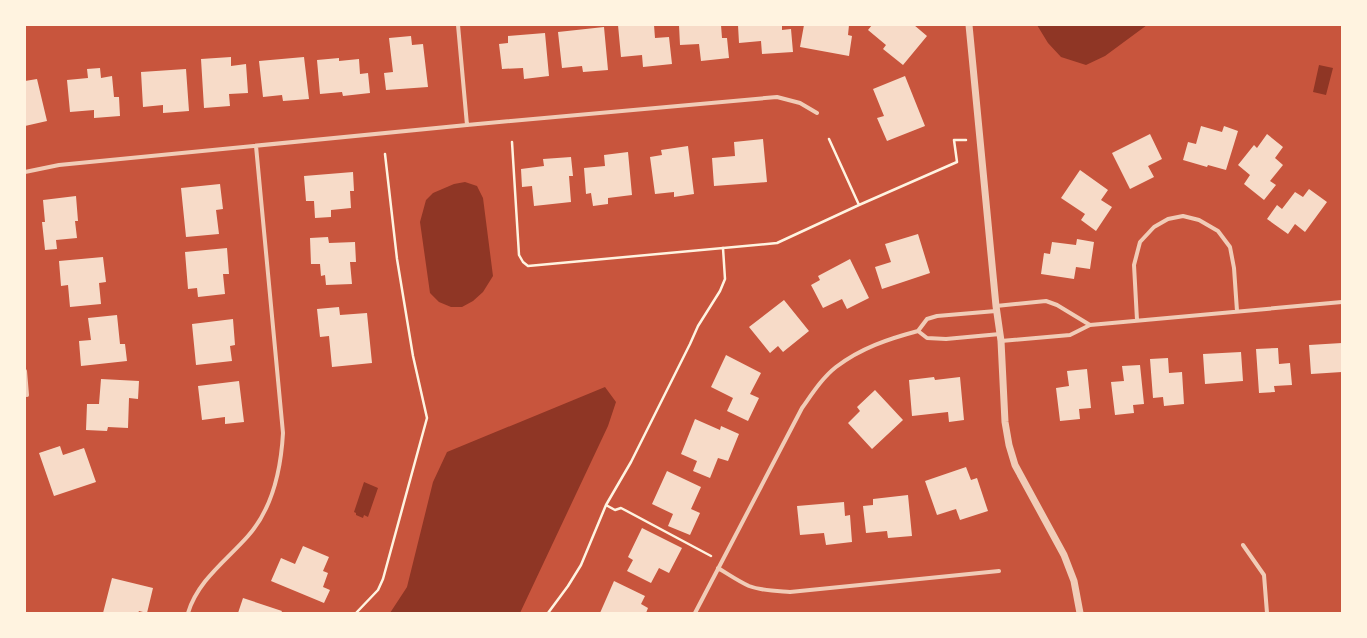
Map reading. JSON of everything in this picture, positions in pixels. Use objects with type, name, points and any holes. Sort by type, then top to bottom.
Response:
[{"type":"street","points":[[458,25],[467,125]]},
{"type":"street","points":[[969,25],[996,308],[1001,338],[1005,422],[1009,445],[1015,465],[1064,556],[1074,580],[1080,613]]},
{"type":"street","points":[[25,172],[59,166],[256,146],[777,97],[800,103],[817,113]]},
{"type":"street","points":[[188,613],[190,605],[207,579],[217,567],[250,535],[263,516],[278,475],[282,453],[283,432],[256,146]]},
{"type":"street","points":[[1137,320],[1134,265],[1140,242],[1154,227],[1168,219],[1183,216],[1199,220],[1218,231],[1230,247],[1234,268],[1238,311]]},
{"type":"street","points":[[695,613],[802,408],[817,387],[835,368],[859,352],[886,340],[918,331],[927,319],[937,316],[1046,301],[1057,305],[1090,325]]},
{"type":"street","points":[[918,331],[927,338],[946,340],[1070,335],[1090,325],[1342,302]]},
{"type":"street","points":[[25,371],[27,395]]},
{"type":"street","points":[[1243,545],[1264,575],[1267,613]]},
{"type":"street","points":[[718,568],[749,586],[760,589],[790,592],[999,571]]},
{"type":"path","points":[[829,139],[860,205]]},
{"type":"path","points":[[512,142],[519,256],[528,266],[777,243],[957,162],[954,140],[966,140]]},
{"type":"path","points":[[356,613],[378,590],[383,579],[427,418],[413,356],[397,259],[385,154]]},
{"type":"path","points":[[548,613],[581,565],[606,504],[631,462],[698,326],[720,291],[725,279],[724,248]]},
{"type":"path","points":[[606,504],[615,510],[621,508],[711,556]]},
{"type":"shaded area","points":[[1037,25],[1147,25],[1105,56],[1086,65],[1061,57],[1048,43]]},
{"type":"shaded area","points":[[1319,65],[1333,68],[1326,95],[1313,92]]},
{"type":"shaded area","points":[[465,182],[477,186],[483,198],[493,276],[483,292],[473,301],[462,307],[451,307],[439,302],[430,293],[420,222],[426,200],[433,193],[454,184]]},
{"type":"shaded area","points":[[605,387],[616,402],[608,426],[520,613],[390,613],[407,587],[433,482],[447,452]]},
{"type":"shaded area","points":[[364,482],[378,488],[368,517],[364,515],[363,518],[356,515],[354,512]]},
{"type":"building","points":[[618,25],[654,25],[655,38],[669,37],[672,64],[643,67],[642,55],[621,57]]},
{"type":"building","points":[[679,25],[721,25],[722,38],[727,38],[729,58],[701,61],[699,44],[680,45]]},
{"type":"building","points":[[738,25],[782,25],[782,30],[791,29],[793,52],[762,54],[761,41],[739,43]]},
{"type":"building","points":[[804,25],[849,25],[848,35],[852,36],[849,56],[800,47]]},
{"type":"building","points":[[872,25],[914,25],[927,36],[903,65],[883,49],[886,45],[868,30]]},
{"type":"building","points":[[604,27],[608,70],[583,72],[582,66],[562,68],[558,32]]},
{"type":"building","points":[[545,33],[549,76],[524,79],[523,68],[502,69],[499,44],[508,43],[508,36]]},
{"type":"building","points":[[411,36],[412,45],[423,44],[428,87],[386,90],[384,73],[393,72],[389,38]]},
{"type":"building","points":[[231,57],[231,66],[246,64],[248,93],[229,94],[230,106],[204,108],[201,59]]},
{"type":"building","points":[[304,57],[309,99],[283,101],[282,95],[263,97],[259,61]]},
{"type":"building","points":[[339,58],[339,61],[359,59],[360,74],[368,73],[370,93],[343,96],[342,92],[320,94],[317,60]]},
{"type":"building","points":[[100,68],[101,78],[112,76],[114,97],[119,97],[120,116],[94,118],[94,110],[70,112],[67,80],[88,78],[87,69]]},
{"type":"building","points":[[186,69],[189,111],[163,113],[163,105],[143,107],[141,72]]},
{"type":"building","points":[[905,76],[925,126],[887,141],[877,118],[884,116],[873,89]]},
{"type":"building","points":[[37,79],[47,121],[25,126],[25,81]]},
{"type":"building","points":[[1201,126],[1222,132],[1224,126],[1238,131],[1226,170],[1208,165],[1207,167],[1183,160],[1188,142],[1196,144]]},
{"type":"building","points":[[1150,134],[1162,159],[1148,166],[1154,177],[1130,189],[1112,153]]},
{"type":"building","points":[[1267,134],[1283,147],[1275,158],[1283,165],[1270,181],[1276,185],[1264,200],[1244,184],[1250,175],[1238,165],[1254,145],[1257,148]]},
{"type":"building","points":[[763,139],[767,182],[714,186],[712,158],[735,156],[734,142]]},
{"type":"building","points":[[688,146],[694,194],[674,197],[674,192],[655,194],[650,157],[662,155],[661,150]]},
{"type":"building","points":[[628,152],[632,195],[608,198],[608,204],[593,206],[591,193],[586,194],[584,168],[605,166],[604,155]]},
{"type":"building","points":[[571,157],[573,176],[569,176],[571,202],[534,206],[532,186],[522,187],[521,169],[544,166],[543,159]]},
{"type":"building","points":[[1080,170],[1108,190],[1101,200],[1112,207],[1096,231],[1081,220],[1085,214],[1061,198]]},
{"type":"building","points":[[353,172],[354,191],[350,191],[351,208],[331,210],[331,217],[315,218],[314,201],[306,201],[304,176]]},
{"type":"building","points":[[220,184],[223,209],[216,210],[219,234],[186,237],[181,188]]},
{"type":"building","points":[[1309,189],[1327,202],[1305,232],[1295,224],[1288,234],[1267,219],[1277,205],[1282,209],[1295,192],[1303,197]]},
{"type":"building","points":[[76,196],[78,221],[75,221],[77,238],[56,240],[57,249],[45,250],[42,222],[45,222],[43,200]]},
{"type":"building","points":[[918,234],[930,273],[882,289],[875,267],[891,262],[885,244]]},
{"type":"building","points":[[328,237],[329,243],[355,242],[356,262],[350,262],[352,284],[326,285],[325,275],[321,276],[320,264],[311,264],[310,238]]},
{"type":"building","points":[[1077,239],[1094,242],[1090,269],[1076,267],[1074,279],[1041,274],[1044,253],[1050,254],[1052,242],[1076,245]]},
{"type":"building","points":[[227,248],[229,274],[223,274],[225,294],[198,297],[197,288],[188,289],[185,252]]},
{"type":"building","points":[[103,257],[106,282],[99,283],[101,304],[70,307],[68,285],[61,286],[59,261]]},
{"type":"building","points":[[850,259],[869,298],[847,309],[842,299],[823,308],[811,285],[820,280],[818,276]]},
{"type":"building","points":[[784,300],[809,331],[783,352],[778,346],[770,353],[749,327]]},
{"type":"building","points":[[339,307],[340,315],[367,313],[372,363],[332,367],[329,336],[320,337],[317,309]]},
{"type":"building","points":[[117,315],[120,344],[125,344],[127,361],[81,366],[79,341],[91,340],[88,318]]},
{"type":"building","points":[[233,319],[235,345],[230,346],[232,361],[196,365],[192,324]]},
{"type":"building","points":[[1342,343],[1342,372],[1311,374],[1309,345]]},
{"type":"building","points":[[1278,348],[1279,364],[1290,363],[1292,385],[1274,386],[1275,392],[1259,393],[1256,349]]},
{"type":"building","points":[[1241,352],[1243,381],[1205,384],[1203,354]]},
{"type":"building","points":[[726,355],[761,373],[750,394],[759,398],[748,421],[727,411],[733,398],[711,387]]},
{"type":"building","points":[[1168,358],[1169,373],[1182,372],[1184,404],[1164,406],[1163,397],[1153,398],[1150,359]]},
{"type":"building","points":[[1140,365],[1144,404],[1133,405],[1134,413],[1115,415],[1111,382],[1124,381],[1122,366]]},
{"type":"building","points":[[1087,369],[1091,408],[1079,409],[1080,419],[1060,421],[1056,388],[1069,386],[1067,371]]},
{"type":"building","points":[[934,377],[935,380],[960,377],[964,420],[949,422],[948,412],[912,416],[909,380]]},
{"type":"building","points":[[101,379],[139,381],[138,399],[129,398],[128,428],[108,427],[107,431],[86,430],[87,404],[99,404]]},
{"type":"building","points":[[239,381],[244,422],[225,424],[225,417],[202,420],[198,386]]},
{"type":"building","points":[[875,390],[903,420],[872,449],[848,423],[860,411],[857,407]]},
{"type":"building","points":[[695,419],[720,430],[721,426],[739,434],[728,461],[718,458],[710,478],[693,471],[697,461],[681,454]]},
{"type":"building","points":[[60,446],[63,455],[84,448],[96,482],[54,496],[39,453]]},
{"type":"building","points":[[966,467],[971,480],[977,478],[988,511],[960,520],[956,509],[937,515],[925,481]]},
{"type":"building","points":[[667,471],[701,487],[691,509],[700,513],[690,535],[668,526],[673,514],[652,504]]},
{"type":"building","points":[[908,495],[912,536],[888,538],[887,531],[866,533],[863,506],[873,505],[873,499]]},
{"type":"building","points":[[844,502],[845,516],[850,515],[852,542],[826,545],[824,533],[800,535],[797,506]]},
{"type":"building","points":[[642,528],[682,548],[669,573],[659,568],[651,583],[627,571],[633,560],[628,557]]},
{"type":"building","points":[[303,546],[329,557],[323,571],[328,573],[323,587],[330,590],[324,603],[271,581],[281,558],[295,564]]},
{"type":"building","points":[[112,578],[153,588],[147,613],[139,611],[138,613],[103,613]]},
{"type":"building","points":[[614,581],[645,596],[641,604],[648,608],[646,613],[600,613]]},
{"type":"building","points":[[243,598],[282,611],[281,613],[238,613]]}]
